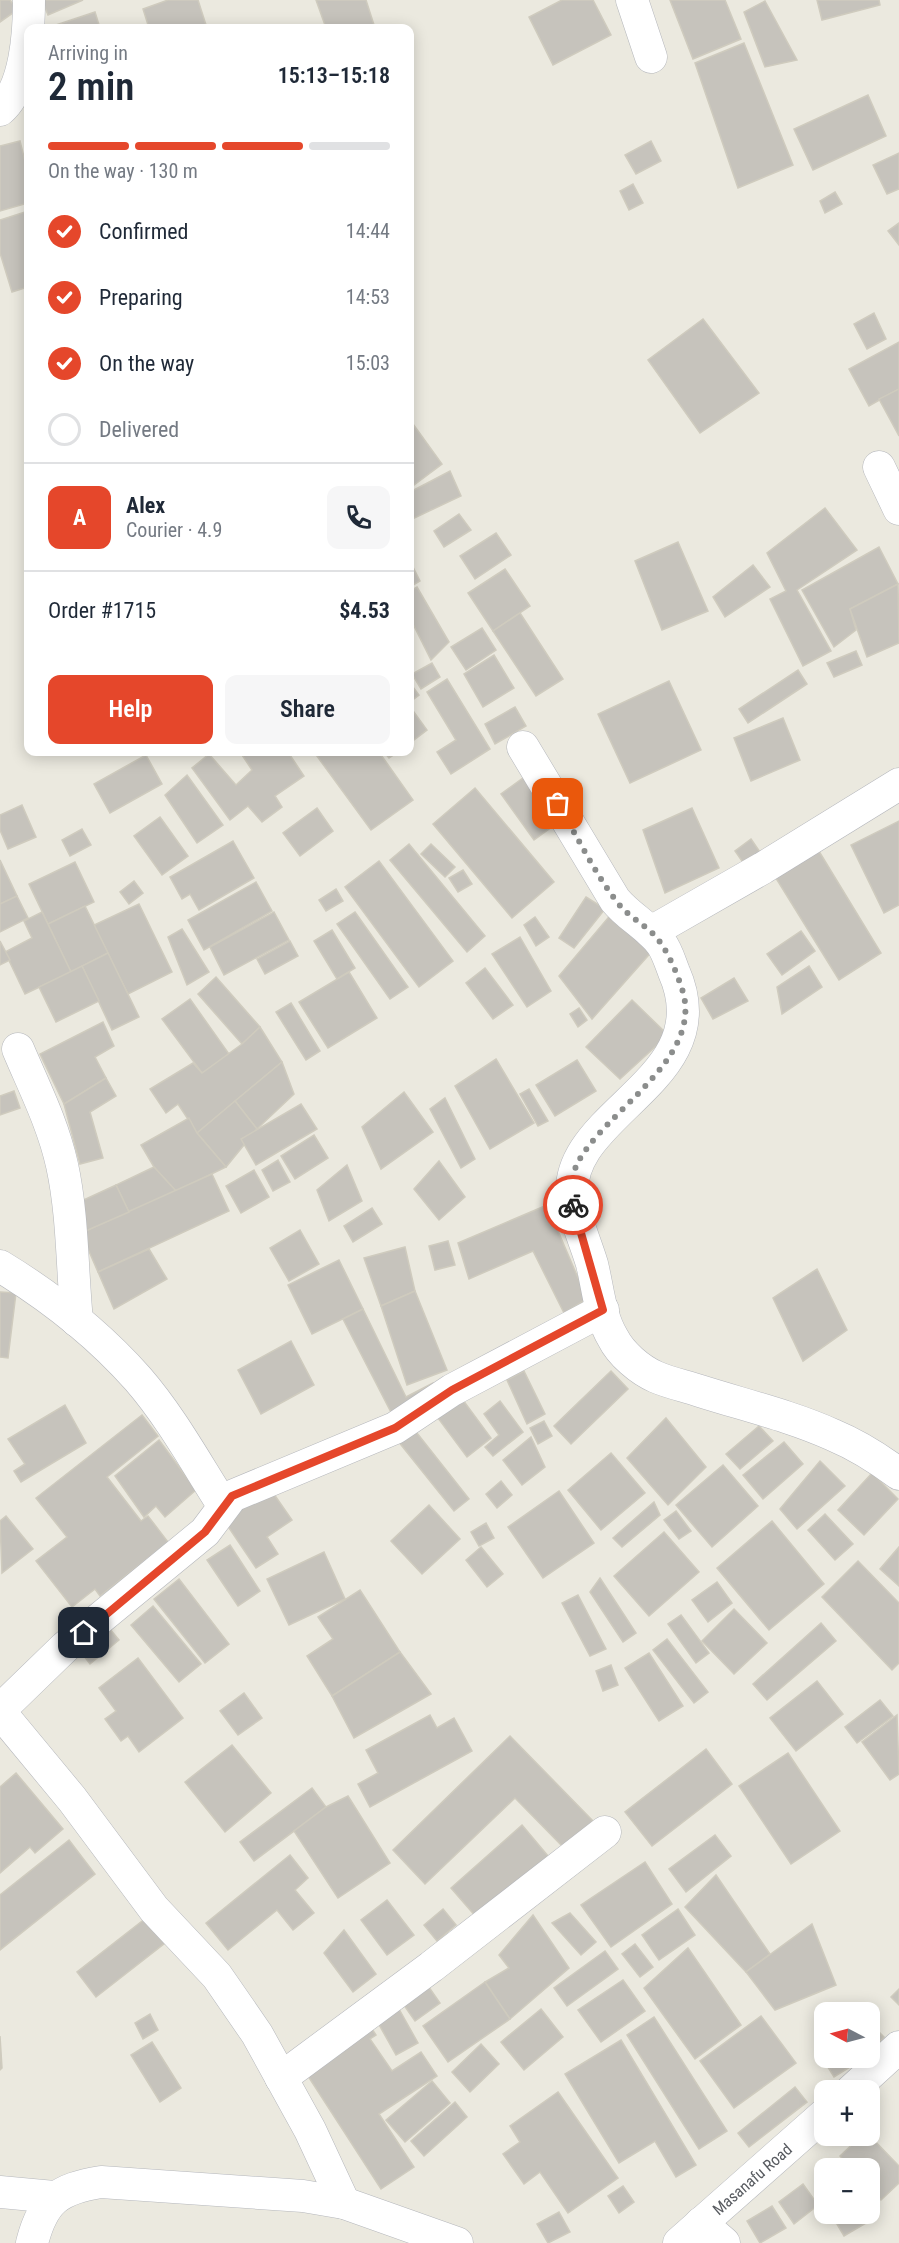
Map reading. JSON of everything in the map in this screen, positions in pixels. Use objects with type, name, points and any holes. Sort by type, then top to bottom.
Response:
[{"type":"street","points":[[27,24],[29,0]]},
{"type":"street","points":[[632,0],[651,57]]},
{"type":"street","points":[[0,110],[15,92],[21,78],[24,49]]},
{"type":"street","points":[[879,466],[899,509]]},
{"type":"street","points":[[523,747],[615,900],[628,916],[651,932],[662,945],[683,992],[684,1023],[678,1041],[662,1067],[592,1143],[576,1165],[572,1182],[573,1204],[613,1339],[627,1356],[655,1377],[833,1434],[870,1454],[899,1474]]},
{"type":"street","points":[[651,932],[899,784]]},
{"type":"street","points":[[18,1049],[47,1116],[61,1163],[66,1188],[76,1321]]},
{"type":"street","points":[[0,1266],[104,1342],[166,1416],[224,1505]]},
{"type":"street","points":[[344,2203],[310,2130],[257,2034],[218,1976],[154,1909],[72,1799],[0,1711],[65,1647],[205,1532],[232,1496],[395,1428],[452,1390],[603,1310]]},
{"type":"street","points":[[281,2078],[605,1832]]},
{"type":"street","points":[[863,2080],[899,2048]]},
{"type":"street","name":"Masanafu Road","points":[[701,2236],[814,2125]]},
{"type":"street","points":[[32,2243],[42,2214],[54,2197],[72,2187],[100,2182],[303,2196],[344,2203],[384,2214],[457,2243]]},
{"type":"street","points":[[0,2192],[54,2197]]},
{"type":"building","points":[[0,0],[10,0],[17,10],[0,22]]},
{"type":"building","points":[[42,0],[83,0],[48,15]]},
{"type":"building","points":[[168,0],[198,0],[206,24],[148,24],[143,9]]},
{"type":"building","points":[[316,0],[366,0],[374,24],[325,24]]},
{"type":"building","points":[[562,0],[593,0],[611,35],[553,65],[529,17]]},
{"type":"building","points":[[670,0],[725,0],[741,39],[693,59]]},
{"type":"building","points":[[817,0],[879,0],[880,5],[822,20]]},
{"type":"building","points":[[765,1],[797,60],[765,67],[744,12]]},
{"type":"building","points":[[95,12],[99,24],[59,24]]},
{"type":"building","points":[[744,43],[793,165],[738,188],[695,63]]},
{"type":"building","points":[[868,95],[886,136],[813,170],[794,129]]},
{"type":"building","points":[[20,141],[24,157],[24,204],[0,211],[0,146]]},
{"type":"building","points":[[651,141],[661,161],[636,174],[625,155]]},
{"type":"building","points":[[899,153],[899,189],[887,194],[873,165]]},
{"type":"building","points":[[633,184],[643,203],[629,210],[620,191]]},
{"type":"building","points":[[835,192],[842,204],[825,213],[820,201]]},
{"type":"building","points":[[24,212],[24,288],[12,292],[0,253],[0,220]]},
{"type":"building","points":[[899,223],[899,245],[888,231]]},
{"type":"building","points":[[874,313],[886,339],[867,349],[854,324]]},
{"type":"building","points":[[703,319],[759,393],[700,433],[648,360]]},
{"type":"building","points":[[899,342],[899,389],[869,406],[849,369]]},
{"type":"building","points":[[899,389],[899,436],[879,399]]},
{"type":"building","points":[[414,425],[442,464],[414,485]]},
{"type":"building","points":[[450,471],[461,496],[414,518],[414,490]]},
{"type":"building","points":[[825,508],[857,550],[797,590],[831,651],[803,666],[770,599],[786,591],[767,553]]},
{"type":"building","points":[[459,514],[471,530],[444,547],[434,531]]},
{"type":"building","points":[[496,533],[511,555],[475,579],[460,556]]},
{"type":"building","points":[[678,542],[708,611],[662,630],[635,561]]},
{"type":"building","points":[[879,547],[898,584],[850,609],[856,630],[834,647],[802,590]]},
{"type":"building","points":[[753,565],[770,587],[725,617],[713,597]]},
{"type":"building","points":[[414,569],[420,581],[414,585]]},
{"type":"building","points":[[505,569],[530,606],[493,631],[468,593]]},
{"type":"building","points":[[898,584],[899,643],[867,657],[850,609]]},
{"type":"building","points":[[417,587],[449,642],[431,660],[414,626],[414,589]]},
{"type":"building","points":[[520,613],[563,679],[536,696],[493,631]]},
{"type":"building","points":[[482,628],[496,650],[466,670],[451,647]]},
{"type":"building","points":[[856,651],[862,665],[834,677],[827,663]]},
{"type":"building","points":[[494,655],[514,688],[483,707],[464,674]]},
{"type":"building","points":[[432,663],[440,677],[421,689],[414,673]]},
{"type":"building","points":[[798,670],[807,684],[748,723],[739,709]]},
{"type":"building","points":[[447,679],[490,749],[451,774],[437,752],[456,740],[427,692]]},
{"type":"building","points":[[669,681],[701,750],[630,783],[598,714]]},
{"type":"building","points":[[414,688],[419,695],[414,699]]},
{"type":"building","points":[[515,707],[526,726],[495,744],[485,724]]},
{"type":"building","points":[[414,712],[427,730],[414,740]]},
{"type":"building","points":[[783,718],[800,760],[751,781],[734,738]]},
{"type":"building","points":[[147,756],[162,784],[110,813],[94,784]]},
{"type":"building","points":[[207,756],[211,756],[236,785],[252,770],[243,756],[291,756],[304,776],[275,796],[282,807],[262,822],[248,806],[230,820],[192,768]]},
{"type":"building","points":[[317,756],[382,756],[413,800],[371,830]]},
{"type":"building","points":[[187,775],[223,825],[197,843],[165,795]]},
{"type":"building","points":[[527,775],[560,821],[534,840],[501,794]]},
{"type":"building","points":[[475,788],[554,882],[512,918],[433,824]]},
{"type":"building","points":[[22,805],[36,837],[8,849],[0,830],[0,815]]},
{"type":"building","points":[[317,808],[333,831],[300,856],[283,833]]},
{"type":"building","points":[[692,808],[719,868],[665,893],[643,830]]},
{"type":"building","points":[[160,817],[188,856],[162,875],[134,836]]},
{"type":"building","points":[[899,821],[899,905],[884,913],[851,845]]},
{"type":"building","points":[[82,829],[91,845],[70,856],[62,840]]},
{"type":"building","points":[[751,839],[760,852],[744,864],[735,851]]},
{"type":"building","points":[[233,841],[254,878],[199,910],[190,894],[182,899],[170,877]]},
{"type":"building","points":[[409,844],[485,936],[467,952],[390,860]]},
{"type":"building","points":[[431,844],[455,867],[445,877],[421,854]]},
{"type":"building","points":[[817,848],[881,953],[839,980],[774,875]]},
{"type":"building","points":[[0,860],[17,896],[0,904]]},
{"type":"building","points":[[379,861],[453,961],[419,987],[345,887]]},
{"type":"building","points":[[75,862],[94,902],[48,924],[29,884]]},
{"type":"building","points":[[463,870],[472,884],[458,892],[449,878]]},
{"type":"building","points":[[134,881],[143,893],[129,904],[120,892]]},
{"type":"building","points":[[256,882],[272,911],[204,950],[188,920]]},
{"type":"building","points":[[336,889],[343,901],[326,911],[319,900]]},
{"type":"building","points":[[17,896],[28,918],[0,932],[0,904]]},
{"type":"building","points":[[586,897],[605,909],[574,948],[559,938]]},
{"type":"building","points":[[139,904],[172,972],[128,994],[94,925]]},
{"type":"building","points":[[85,906],[108,953],[71,972],[48,924]]},
{"type":"building","points":[[42,912],[71,972],[25,994],[5,952],[32,938],[24,921]]},
{"type":"building","points":[[274,912],[289,940],[224,975],[210,947]]},
{"type":"building","points":[[355,912],[408,987],[390,999],[337,924]]},
{"type":"building","points":[[613,912],[654,949],[592,1019],[559,976]]},
{"type":"building","points":[[535,917],[549,937],[536,946],[524,925]]},
{"type":"building","points":[[182,929],[209,972],[187,985],[168,937]]},
{"type":"building","points":[[332,930],[355,968],[337,979],[314,941]]},
{"type":"building","points":[[801,931],[815,951],[782,975],[767,954]]},
{"type":"building","points":[[520,937],[551,991],[527,1007],[492,954]]},
{"type":"building","points":[[0,941],[10,960],[0,965]]},
{"type":"building","points":[[290,941],[298,956],[265,974],[257,959]]},
{"type":"building","points":[[108,953],[139,1017],[112,1030],[82,966]]},
{"type":"building","points":[[82,966],[99,1001],[56,1022],[39,987]]},
{"type":"building","points":[[809,966],[822,987],[782,1014],[777,987]]},
{"type":"building","points":[[485,968],[513,1005],[493,1019],[466,983]]},
{"type":"building","points":[[349,972],[377,1018],[328,1048],[299,1002]]},
{"type":"building","points":[[216,977],[260,1027],[242,1044],[198,994]]},
{"type":"building","points":[[734,978],[748,1001],[713,1019],[701,998]]},
{"type":"building","points":[[190,999],[229,1054],[202,1073],[162,1019]]},
{"type":"building","points":[[632,1000],[668,1035],[620,1079],[586,1047]]},
{"type":"building","points":[[291,1003],[320,1051],[306,1060],[276,1012]]},
{"type":"building","points":[[579,1008],[587,1020],[578,1027],[570,1014]]},
{"type":"building","points":[[103,1022],[114,1046],[95,1057],[106,1078],[64,1104],[40,1054]]},
{"type":"building","points":[[260,1027],[282,1062],[197,1133],[178,1104],[166,1113],[150,1089],[193,1063],[202,1073],[242,1044]]},
{"type":"building","points":[[496,1059],[534,1123],[490,1149],[455,1086]]},
{"type":"building","points":[[577,1060],[596,1091],[555,1116],[536,1085]]},
{"type":"building","points":[[282,1062],[294,1094],[257,1129],[235,1101]]},
{"type":"building","points":[[106,1078],[116,1096],[90,1112],[103,1158],[80,1164],[64,1104]]},
{"type":"building","points":[[529,1089],[548,1121],[538,1126],[520,1094]]},
{"type":"building","points":[[14,1091],[20,1108],[0,1115],[0,1096]]},
{"type":"building","points":[[404,1092],[433,1132],[381,1169],[362,1127]]},
{"type":"building","points":[[445,1098],[475,1159],[461,1168],[430,1109]]},
{"type":"building","points":[[235,1101],[257,1129],[226,1167],[197,1133]]},
{"type":"building","points":[[301,1104],[317,1129],[256,1165],[241,1139]]},
{"type":"building","points":[[189,1118],[197,1133],[226,1167],[176,1191],[154,1167],[141,1145]]},
{"type":"building","points":[[314,1135],[328,1158],[295,1179],[281,1156]]},
{"type":"building","points":[[278,1160],[290,1182],[273,1191],[262,1170]]},
{"type":"building","points":[[439,1161],[465,1197],[439,1220],[414,1189]]},
{"type":"building","points":[[347,1165],[362,1201],[329,1221],[317,1190]]},
{"type":"building","points":[[154,1167],[176,1191],[129,1212],[116,1185]]},
{"type":"building","points":[[254,1170],[269,1197],[241,1213],[226,1186]]},
{"type":"building","points":[[212,1174],[229,1211],[98,1272],[81,1233]]},
{"type":"building","points":[[116,1185],[129,1212],[81,1233],[75,1204]]},
{"type":"building","points":[[547,1205],[587,1299],[564,1313],[533,1251],[469,1279],[458,1243]]},
{"type":"building","points":[[372,1208],[382,1224],[353,1242],[344,1226]]},
{"type":"building","points":[[300,1230],[319,1264],[289,1281],[270,1248]]},
{"type":"building","points":[[448,1241],[455,1265],[435,1270],[429,1246]]},
{"type":"building","points":[[405,1247],[415,1291],[381,1306],[364,1258]]},
{"type":"building","points":[[149,1249],[167,1279],[114,1309],[98,1272]]},
{"type":"building","points":[[339,1260],[363,1309],[312,1334],[288,1285]]},
{"type":"building","points":[[817,1269],[847,1330],[803,1361],[773,1298]]},
{"type":"building","points":[[415,1291],[447,1370],[407,1385],[381,1306]]},
{"type":"building","points":[[0,1292],[16,1293],[8,1358],[0,1357]]},
{"type":"building","points":[[363,1309],[406,1397],[433,1383],[440,1396],[394,1418],[343,1319]]},
{"type":"building","points":[[291,1341],[314,1385],[261,1414],[238,1370]]},
{"type":"building","points":[[524,1371],[545,1414],[527,1424],[507,1380]]},
{"type":"building","points":[[611,1371],[628,1389],[571,1444],[554,1426]]},
{"type":"building","points":[[457,1392],[491,1438],[467,1457],[432,1410]]},
{"type":"building","points":[[500,1401],[523,1432],[493,1456],[485,1447],[499,1435],[484,1414]]},
{"type":"building","points":[[65,1405],[86,1443],[21,1482],[14,1471],[25,1464],[8,1439]]},
{"type":"building","points":[[142,1415],[158,1436],[107,1477],[141,1521],[148,1516],[168,1542],[100,1596],[95,1589],[72,1607],[36,1561],[67,1537],[36,1498]]},
{"type":"building","points":[[666,1418],[706,1467],[668,1505],[627,1458]]},
{"type":"building","points":[[544,1421],[552,1436],[538,1444],[530,1428]]},
{"type":"building","points":[[759,1426],[773,1441],[740,1469],[726,1454]]},
{"type":"building","points":[[413,1428],[469,1499],[454,1511],[398,1441]]},
{"type":"building","points":[[531,1437],[545,1467],[522,1485],[503,1460]]},
{"type":"building","points":[[159,1440],[196,1490],[165,1517],[156,1506],[144,1517],[115,1476]]},
{"type":"building","points":[[784,1442],[803,1464],[763,1499],[743,1475]]},
{"type":"building","points":[[611,1453],[645,1493],[601,1530],[568,1490]]},
{"type":"building","points":[[820,1461],[845,1486],[797,1529],[780,1509]]},
{"type":"building","points":[[723,1465],[758,1506],[712,1547],[676,1505]]},
{"type":"building","points":[[872,1473],[898,1499],[864,1535],[838,1510]]},
{"type":"building","points":[[501,1481],[512,1495],[497,1508],[486,1494]]},
{"type":"building","points":[[269,1487],[292,1520],[267,1537],[278,1554],[256,1568],[223,1519]]},
{"type":"building","points":[[559,1491],[594,1543],[543,1578],[508,1527]]},
{"type":"building","points":[[654,1502],[660,1515],[622,1547],[613,1538]]},
{"type":"building","points":[[429,1505],[460,1539],[422,1574],[391,1541]]},
{"type":"building","points":[[676,1511],[691,1531],[679,1539],[664,1520]]},
{"type":"building","points":[[825,1514],[853,1544],[835,1560],[808,1530]]},
{"type":"building","points":[[6,1516],[33,1549],[2,1573],[0,1521]]},
{"type":"building","points":[[772,1521],[824,1584],[769,1630],[717,1568]]},
{"type":"building","points":[[486,1523],[494,1538],[479,1546],[471,1532]]},
{"type":"building","points":[[664,1532],[699,1572],[649,1616],[614,1576]]},
{"type":"building","points":[[230,1545],[260,1591],[238,1606],[207,1560]]},
{"type":"building","points":[[481,1547],[503,1574],[487,1587],[466,1560]]},
{"type":"building","points":[[899,1547],[899,1586],[880,1569]]},
{"type":"building","points":[[324,1552],[345,1599],[289,1625],[267,1579]]},
{"type":"building","points":[[858,1561],[899,1603],[899,1663],[892,1670],[822,1597]]},
{"type":"building","points":[[600,1578],[636,1633],[623,1642],[590,1592]]},
{"type":"building","points":[[179,1579],[229,1644],[205,1663],[154,1599]]},
{"type":"building","points":[[717,1582],[732,1603],[708,1622],[692,1600]]},
{"type":"building","points":[[360,1590],[400,1652],[332,1696],[307,1656],[333,1639],[318,1617]]},
{"type":"building","points":[[578,1595],[606,1649],[590,1656],[562,1603]]},
{"type":"building","points":[[153,1606],[201,1664],[179,1682],[131,1625]]},
{"type":"building","points":[[734,1609],[767,1643],[734,1674],[702,1641]]},
{"type":"building","points":[[681,1615],[709,1653],[696,1663],[668,1624]]},
{"type":"building","points":[[821,1623],[836,1641],[767,1700],[753,1684]]},
{"type":"building","points":[[109,1628],[119,1640],[90,1664],[81,1652]]},
{"type":"building","points":[[667,1639],[708,1692],[694,1703],[653,1650]]},
{"type":"building","points":[[400,1652],[431,1694],[354,1738],[332,1696]]},
{"type":"building","points":[[649,1653],[683,1706],[659,1721],[625,1668]]},
{"type":"building","points":[[138,1658],[183,1718],[139,1752],[128,1736],[121,1741],[105,1719],[116,1711],[99,1688]]},
{"type":"building","points":[[611,1665],[618,1685],[603,1691],[596,1671]]},
{"type":"building","points":[[817,1681],[843,1714],[796,1751],[770,1718]]},
{"type":"building","points":[[244,1693],[262,1718],[238,1735],[220,1711]]},
{"type":"building","points":[[880,1700],[893,1716],[857,1743],[845,1727]]},
{"type":"building","points":[[430,1715],[437,1728],[454,1718],[472,1751],[370,1807],[358,1784],[378,1773],[366,1750]]},
{"type":"building","points":[[897,1715],[899,1774],[890,1780],[862,1742]]},
{"type":"building","points":[[510,1736],[593,1821],[564,1848],[515,1798],[425,1884],[393,1850]]},
{"type":"building","points":[[232,1745],[271,1793],[225,1832],[185,1782]]},
{"type":"building","points":[[706,1749],[732,1784],[652,1846],[625,1812]]},
{"type":"building","points":[[788,1753],[840,1831],[791,1864],[739,1786]]},
{"type":"building","points":[[16,1773],[63,1829],[35,1853],[30,1847],[0,1873],[0,1787]]},
{"type":"building","points":[[312,1788],[326,1807],[254,1861],[240,1842]]},
{"type":"building","points":[[348,1796],[390,1863],[338,1898],[294,1831],[326,1807]]},
{"type":"building","points":[[522,1825],[548,1856],[477,1918],[451,1888]]},
{"type":"building","points":[[715,1835],[731,1856],[686,1892],[669,1869]]},
{"type":"building","points":[[69,1840],[95,1874],[0,1950],[0,1895]]},
{"type":"building","points":[[290,1855],[308,1878],[295,1890],[314,1913],[293,1930],[277,1910],[228,1950],[206,1923]]},
{"type":"building","points":[[645,1862],[672,1904],[611,1947],[581,1905]]},
{"type":"building","points":[[716,1875],[770,1954],[746,1972],[685,1907]]},
{"type":"building","points":[[387,1900],[414,1935],[387,1955],[361,1920]]},
{"type":"building","points":[[443,1909],[456,1925],[437,1941],[424,1925]]},
{"type":"building","points":[[678,1909],[695,1935],[659,1960],[642,1935]]},
{"type":"building","points":[[570,1913],[596,1942],[581,1955],[552,1923]]},
{"type":"building","points":[[533,1915],[569,1968],[510,2019],[485,1982],[509,1968],[499,1955]]},
{"type":"building","points":[[146,1918],[165,1943],[96,1997],[77,1972]]},
{"type":"building","points":[[812,1924],[836,1985],[775,2010],[746,1972]]},
{"type":"building","points":[[344,1930],[376,1974],[353,1992],[324,1953]]},
{"type":"building","points":[[635,1944],[653,1967],[640,1977],[622,1954]]},
{"type":"building","points":[[688,1948],[741,2025],[695,2059],[644,1988]]},
{"type":"building","points":[[605,1951],[618,1969],[567,2006],[554,1988]]},
{"type":"building","points":[[623,1980],[645,2011],[601,2042],[578,2010]]},
{"type":"building","points":[[485,1982],[510,2019],[448,2062],[423,2026]]},
{"type":"building","points":[[426,1983],[440,2003],[415,2021],[401,2001]]},
{"type":"building","points":[[899,1989],[899,2005],[891,1997]]},
{"type":"building","points":[[399,2009],[418,2043],[396,2055],[377,2021]]},
{"type":"building","points":[[541,2009],[563,2037],[524,2070],[501,2042]]},
{"type":"building","points":[[150,2014],[158,2030],[143,2039],[135,2023]]},
{"type":"building","points":[[761,2016],[796,2063],[734,2108],[700,2061]]},
{"type":"building","points":[[654,2017],[727,2131],[699,2149],[627,2035]]},
{"type":"building","points":[[372,2029],[376,2035],[370,2039],[392,2071],[421,2052],[437,2076],[379,2114],[414,2167],[381,2189],[306,2073]]},
{"type":"building","points":[[0,2036],[2,2068],[0,2070]]},
{"type":"building","points":[[621,2040],[696,2165],[676,2177],[655,2141],[619,2163],[565,2074]]},
{"type":"building","points":[[152,2042],[181,2088],[160,2102],[131,2055]]},
{"type":"building","points":[[481,2044],[499,2064],[470,2092],[452,2072]]},
{"type":"building","points":[[828,2068],[848,2068],[834,2077]]},
{"type":"building","points":[[432,2081],[450,2103],[405,2142],[386,2120]]},
{"type":"building","points":[[795,2087],[807,2102],[749,2147],[738,2133]]},
{"type":"building","points":[[558,2092],[618,2178],[568,2213],[540,2172],[524,2184],[503,2154],[520,2142],[510,2126]]},
{"type":"building","points":[[455,2102],[467,2117],[424,2156],[411,2141]]},
{"type":"building","points":[[850,2146],[880,2146],[899,2166],[899,2183],[881,2200],[880,2158],[842,2158],[840,2156]]},
{"type":"building","points":[[803,2184],[814,2199],[814,2208],[794,2224],[779,2202]]},
{"type":"building","points":[[623,2186],[634,2202],[619,2213],[608,2196]]},
{"type":"building","points":[[772,2206],[786,2228],[760,2243],[747,2221]]},
{"type":"building","points":[[559,2212],[570,2232],[548,2243],[537,2224]]},
{"type":"building","points":[[837,2224],[864,2224],[844,2236]]},
{"type":"way so far","points":[[558,804],[615,900],[628,916],[651,932],[662,945],[683,992],[685,1005],[684,1023],[678,1041],[662,1067],[592,1143],[576,1165],[572,1182],[573,1205]]},
{"type":"route","points":[[84,1633],[205,1532],[232,1496],[395,1428],[452,1390],[603,1310],[573,1205]]}]
